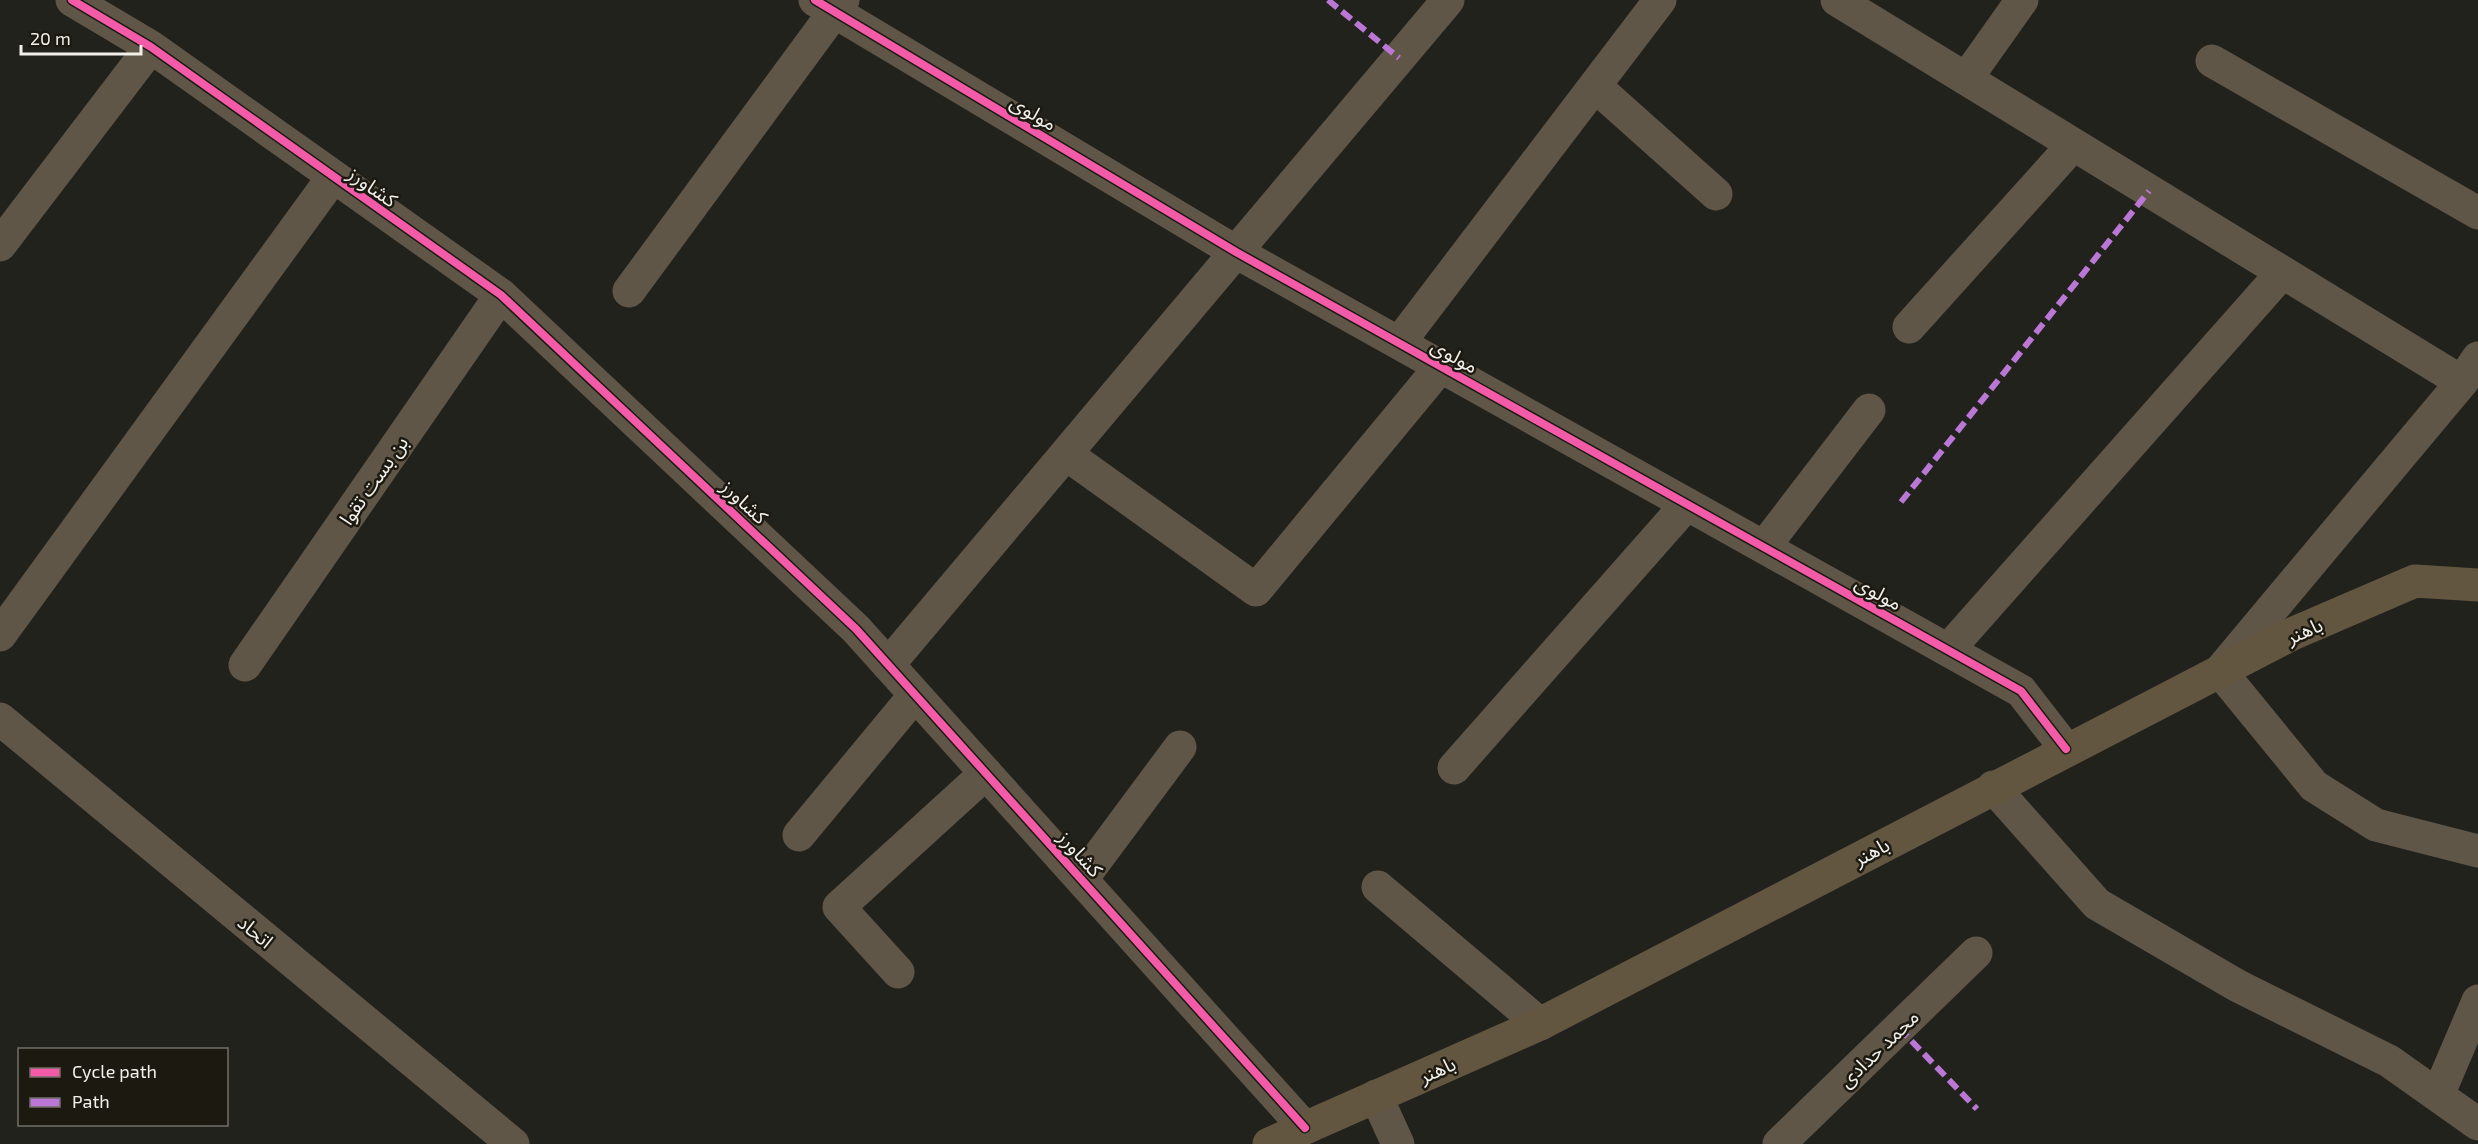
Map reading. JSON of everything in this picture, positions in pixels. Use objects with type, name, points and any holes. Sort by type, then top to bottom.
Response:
[{"type":"street","name":"کشاورز","points":[[72,0],[151,47],[501,295],[848,621],[1305,1128]]},
{"type":"street","points":[[888,665],[1448,0]]},
{"type":"street","points":[[1399,343],[1660,0]]},
{"type":"street","points":[[1837,0],[2282,273],[2470,370],[2220,670],[2314,786],[2376,825],[2478,851]]},
{"type":"street","points":[[1966,79],[2022,0]]},
{"type":"street","points":[[628,291],[831,4]]},
{"type":"street","name":"مولوی","points":[[831,4],[1236,252],[2021,691],[2066,749]]},
{"type":"street","points":[[0,245],[151,47]]},
{"type":"street","points":[[2212,61],[2478,213]]},
{"type":"street","points":[[1595,86],[1716,194]]},
{"type":"street","points":[[1909,327],[2073,145]]},
{"type":"street","points":[[0,635],[333,177]]},
{"type":"street","points":[[1947,650],[2282,273]]},
{"type":"street","name":"بن بست تقوا","points":[[245,664],[501,295]]},
{"type":"street","points":[[1066,454],[1256,590],[1441,366]]},
{"type":"street","points":[[1764,547],[1869,410]]},
{"type":"street","points":[[1454,768],[1687,504]]},
{"type":"street","name":"باهنر","points":[[1269,1144],[1540,1024],[2066,749],[2292,634],[2415,581],[2478,585]]},
{"type":"street","points":[[799,835],[915,695]]},
{"type":"street","name":"اتحاد","points":[[0,719],[513,1144]]},
{"type":"street","points":[[1082,879],[1180,747]]},
{"type":"street","points":[[898,972],[839,907],[986,773]]},
{"type":"street","points":[[1993,787],[2097,904],[2238,986],[2389,1061],[2478,1124]]},
{"type":"street","points":[[1378,887],[1540,1024]]},
{"type":"street","name":"محمد حدادی","points":[[1779,1144],[1976,953]]},
{"type":"street","points":[[2438,1095],[2478,1001]]},
{"type":"street","points":[[1376,1096],[1398,1144]]},
{"type":"marked path","points":[[1328,0],[1399,58]]},
{"type":"marked path","points":[[1901,502],[2149,191]]},
{"type":"marked path","points":[[1899,1028],[1977,1109]]},
{"type":"cycle path","points":[[72,0],[151,47],[501,295],[856,629],[1305,1128]]},
{"type":"cycle path","points":[[815,0],[1236,252],[2021,691],[2066,749]]}]
